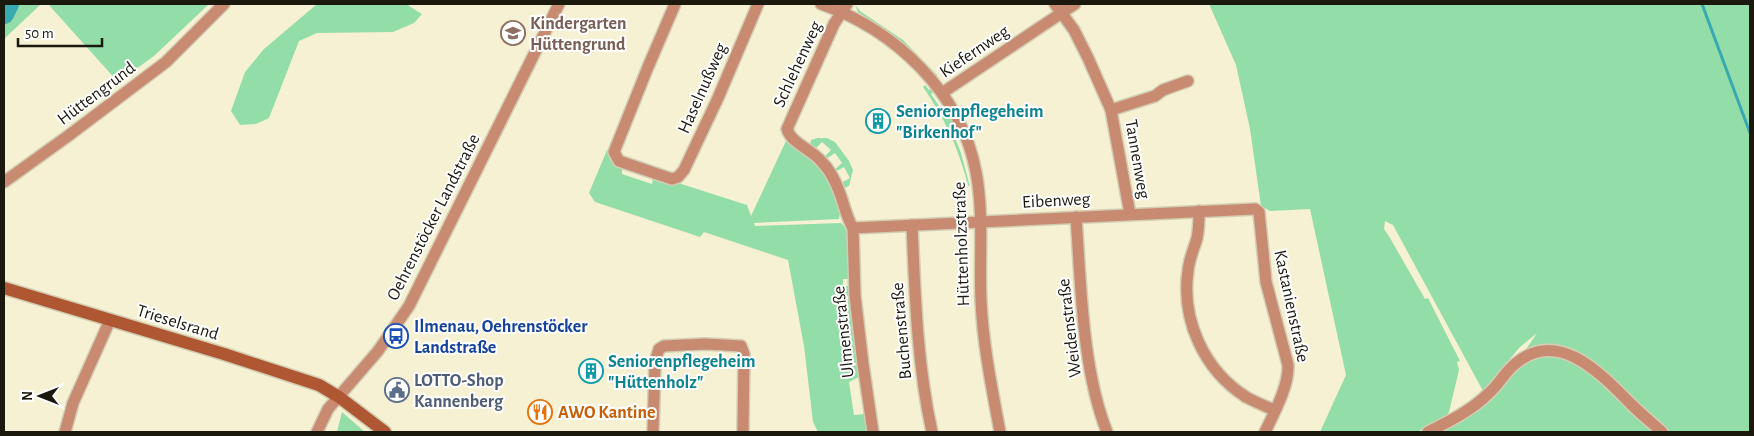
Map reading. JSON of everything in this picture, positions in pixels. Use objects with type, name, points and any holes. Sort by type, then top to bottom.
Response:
[{"type":"street","name":"Hüttengrund","points":[[4,182],[166,62],[224,4]]},
{"type":"street","name":"Oehrenstöcker Landstraße","points":[[317,432],[328,409],[382,345],[409,306],[559,4]]},
{"type":"street","name":"Haselnußweg","points":[[675,4],[614,152],[620,161],[672,179],[678,177],[684,170],[718,98],[758,4]]},
{"type":"street","name":"Hüttenholzstraße","points":[[821,4],[844,8],[899,46],[928,75],[942,93],[964,134],[973,161],[979,196],[980,270],[984,332],[1000,432]]},
{"type":"street","name":"Kiefernweg","points":[[942,93],[1059,8],[1075,4]]},
{"type":"street","name":"Schlehenweg","points":[[844,8],[828,37],[787,129],[790,137],[821,160],[830,173],[840,191],[848,220],[853,228]]},
{"type":"street","name":"Tannenweg","points":[[1059,8],[1088,58],[1111,110],[1130,214]]},
{"type":"street","name":"Tannenweg","points":[[1111,110],[1155,96],[1163,90],[1188,81]]},
{"type":"street","name":"Eibenweg","points":[[853,228],[1199,211],[1251,209],[1259,212]]},
{"type":"street","points":[[1199,211],[1199,228],[1188,271],[1187,289],[1189,314],[1196,336],[1204,353],[1215,368],[1231,384],[1247,398],[1274,410]]},
{"type":"street","name":"Kastanienstraße","points":[[1259,212],[1266,282],[1289,374],[1286,386],[1265,432]]},
{"type":"street","name":"Weidenstraße","points":[[1076,217],[1087,345],[1096,396],[1107,432]]},
{"type":"street","name":"Buchenstraße","points":[[912,225],[915,304],[920,361],[932,432]]},
{"type":"street","name":"Ulmenstraße","points":[[853,228],[862,364],[873,432]]},
{"type":"street","name":"Trieselsrand","points":[[4,288],[266,367],[319,386],[340,397],[385,432]]},
{"type":"street","points":[[64,432],[72,403],[110,320]]},
{"type":"street","points":[[653,432],[655,362],[659,349],[664,346],[706,344],[740,346],[744,354],[743,432]]},
{"type":"street","points":[[1428,432],[1468,411],[1482,400],[1514,365],[1525,357],[1550,350],[1576,357],[1600,373],[1662,432]]},
{"type":"green space","points":[[4,4],[41,4],[4,39]]},
{"type":"green space","points":[[48,4],[209,4],[154,56],[118,82]]},
{"type":"green space","points":[[317,4],[408,4],[422,14],[414,23],[393,32],[317,33],[299,41],[269,118],[256,124],[240,125],[231,111],[245,72],[264,49]]},
{"type":"green space","points":[[1209,4],[1750,4],[1750,432],[1434,432],[1491,401],[1537,333],[1520,347],[1483,391],[1393,225],[1385,221],[1384,229],[1425,299],[1428,298],[1460,361],[1457,362],[1459,370],[1449,412],[1439,421],[1417,432],[1320,432],[1346,375],[1310,209],[1270,211],[1261,206],[1250,129],[1236,65]]},
{"type":"green space","points":[[855,5],[860,11],[903,40],[937,75],[902,42],[858,12]]},
{"type":"green space","points":[[925,85],[929,90],[931,89],[933,92],[931,94],[947,118],[950,117],[953,123],[950,125],[961,153],[970,187],[950,134],[938,110],[923,87]]},
{"type":"green space","points":[[827,138],[835,142],[849,161],[853,170],[849,186],[844,188],[841,183],[850,178],[844,167],[835,172],[834,170],[842,163],[835,153],[826,159],[824,157],[831,150],[822,142],[815,149],[810,145],[811,140]]},
{"type":"green space","points":[[786,141],[811,158],[824,173],[837,200],[840,212],[839,219],[754,223],[755,226],[841,223],[844,226],[847,232],[850,279],[843,279],[843,286],[851,286],[852,295],[841,299],[842,301],[852,298],[858,363],[847,363],[849,366],[858,365],[859,377],[849,382],[854,415],[865,414],[868,432],[818,432],[813,422],[804,346],[788,260],[704,232],[700,237],[595,202],[589,193],[607,150],[622,165],[622,174],[652,184],[653,177],[672,181],[747,205],[751,216]]},
{"type":"green space","points":[[342,412],[365,432],[337,432]]},
{"type":"waterway","points":[[4,14],[9,4]]},
{"type":"waterway","points":[[1702,4],[1750,133]]},
{"type":"place","name":"Kindergarten Hüttengrund","points":[[513,33]]},
{"type":"place","name":"Seniorenpflegeheim \"Birkenhof\"","points":[[878,121]]},
{"type":"place","name":"Ilmenau, Oehrenstöcker Landstraße","points":[[396,336]]},
{"type":"place","name":"Seniorenpflegeheim \"Hüttenholz\"","points":[[591,371]]},
{"type":"place","name":"LOTTO-Shop Kannenberg","points":[[397,390]]},
{"type":"place","name":"AWO Kantine","points":[[540,412]]}]
